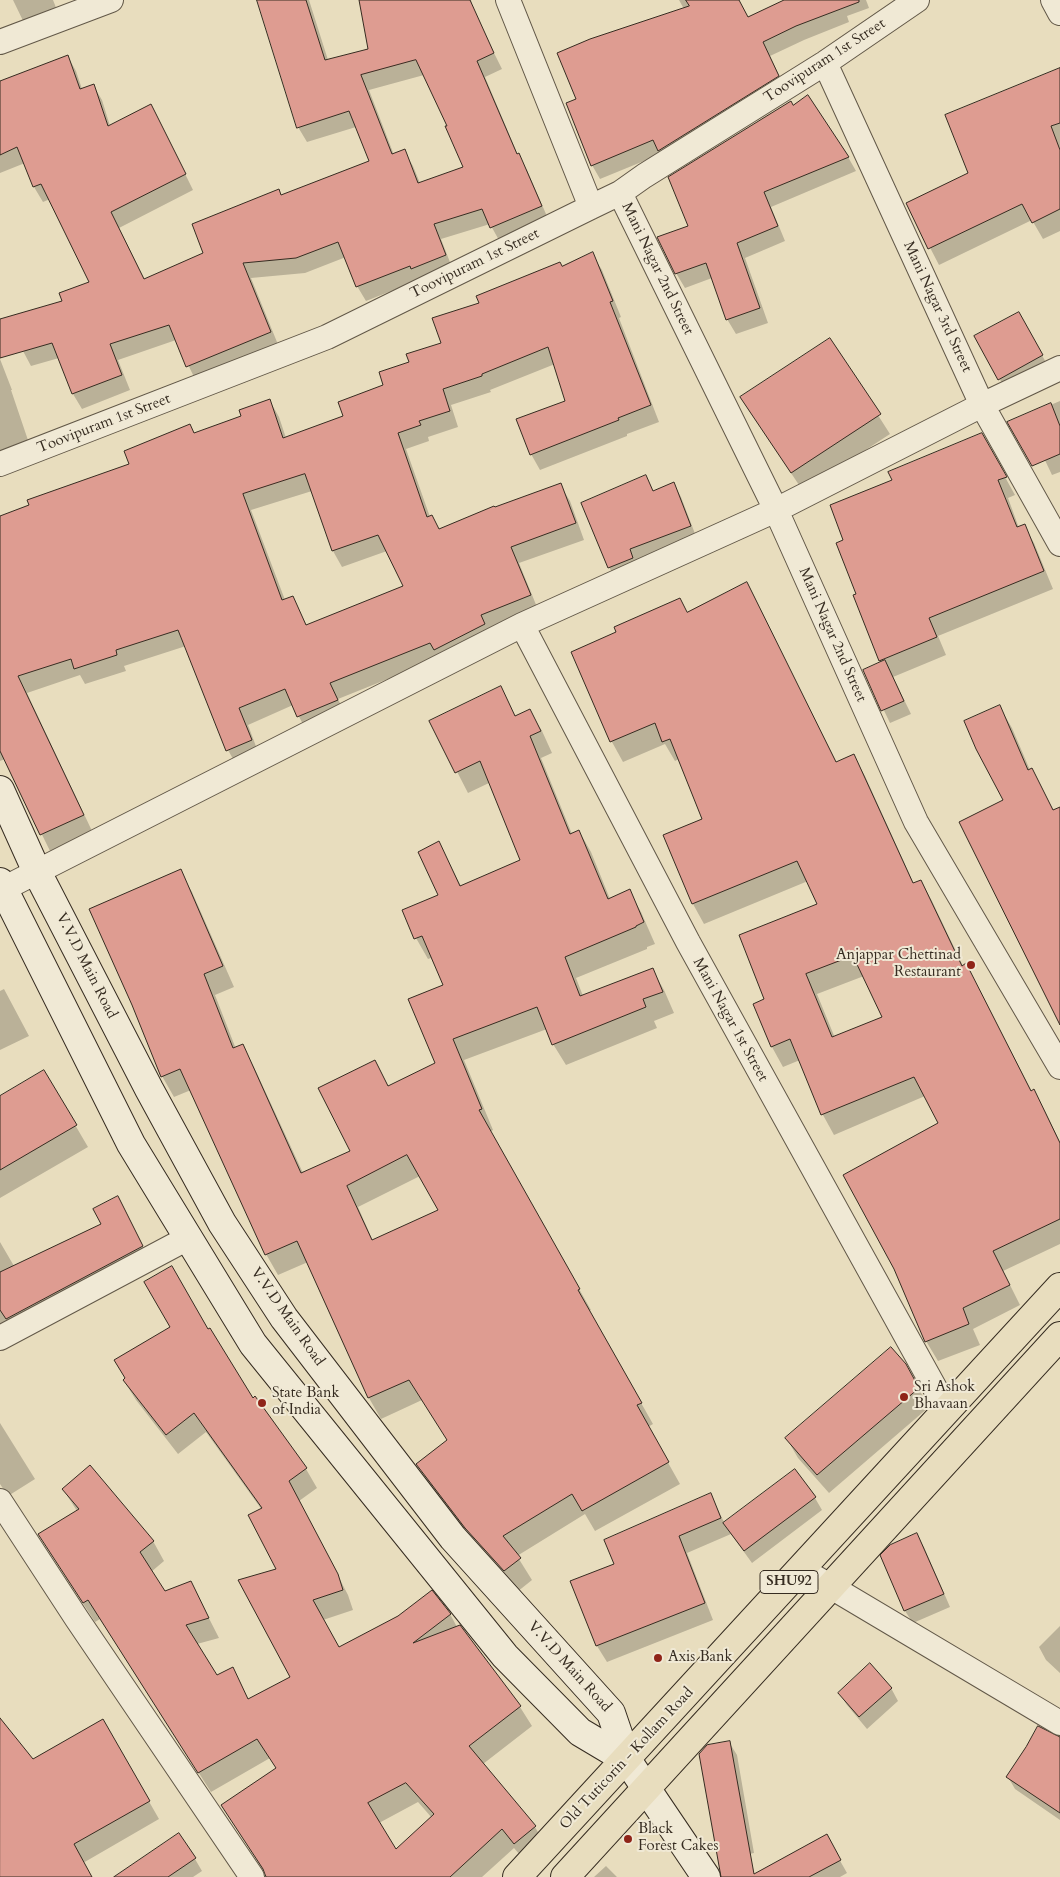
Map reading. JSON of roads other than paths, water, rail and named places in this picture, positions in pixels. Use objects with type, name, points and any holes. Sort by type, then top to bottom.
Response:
[{"type":"main road","name":"V.V.D Main Road","points":[[0,790],[37,872],[149,1089],[222,1223],[284,1318],[453,1538],[611,1713],[627,1760]]},
{"type":"main road","points":[[2,885],[131,1144],[253,1344],[505,1656],[580,1732],[627,1760],[706,1877]]},
{"type":"main road","points":[[188,1238],[222,1223]]},
{"type":"main road","name":"Old Tuticorin - Kollam Road","points":[[517,1877],[627,1760],[1060,1287]]},
{"type":"main road","points":[[565,1877],[1060,1336]]},
{"type":"street","points":[[0,42],[111,0]]},
{"type":"street","points":[[508,0],[591,207]]},
{"type":"street","name":"Toovipuram 1st Street","points":[[0,464],[327,337],[620,193],[644,176],[825,63],[918,0]]},
{"type":"street","points":[[1053,0],[1060,14]]},
{"type":"street","name":"Mani Nagar 3rd Street","points":[[825,63],[982,405],[1060,544]]},
{"type":"street","name":"Mani Nagar 2nd Street","points":[[620,193],[776,510],[916,822],[1060,1067]]},
{"type":"street","points":[[2,885],[37,872],[522,625],[776,510],[982,405],[1060,368]]},
{"type":"street","name":"Mani Nagar 1st Street","points":[[522,625],[688,942],[947,1410]]},
{"type":"street","points":[[0,1338],[188,1238]]},
{"type":"street","points":[[0,1501],[77,1619],[252,1877]]},
{"type":"street","points":[[801,1569],[1060,1723]]},
{"type":"place","name":"Anjappar Chettinad Restaurant","points":[[971,965]]},
{"type":"place","name":"Sri Ashok Bhavaan","points":[[904,1397]]},
{"type":"place","name":"State Bank of India","points":[[262,1403]]},
{"type":"place","name":"Axis Bank","points":[[658,1658]]},
{"type":"place","name":"Black Forest Cakes","points":[[628,1839]]}]
